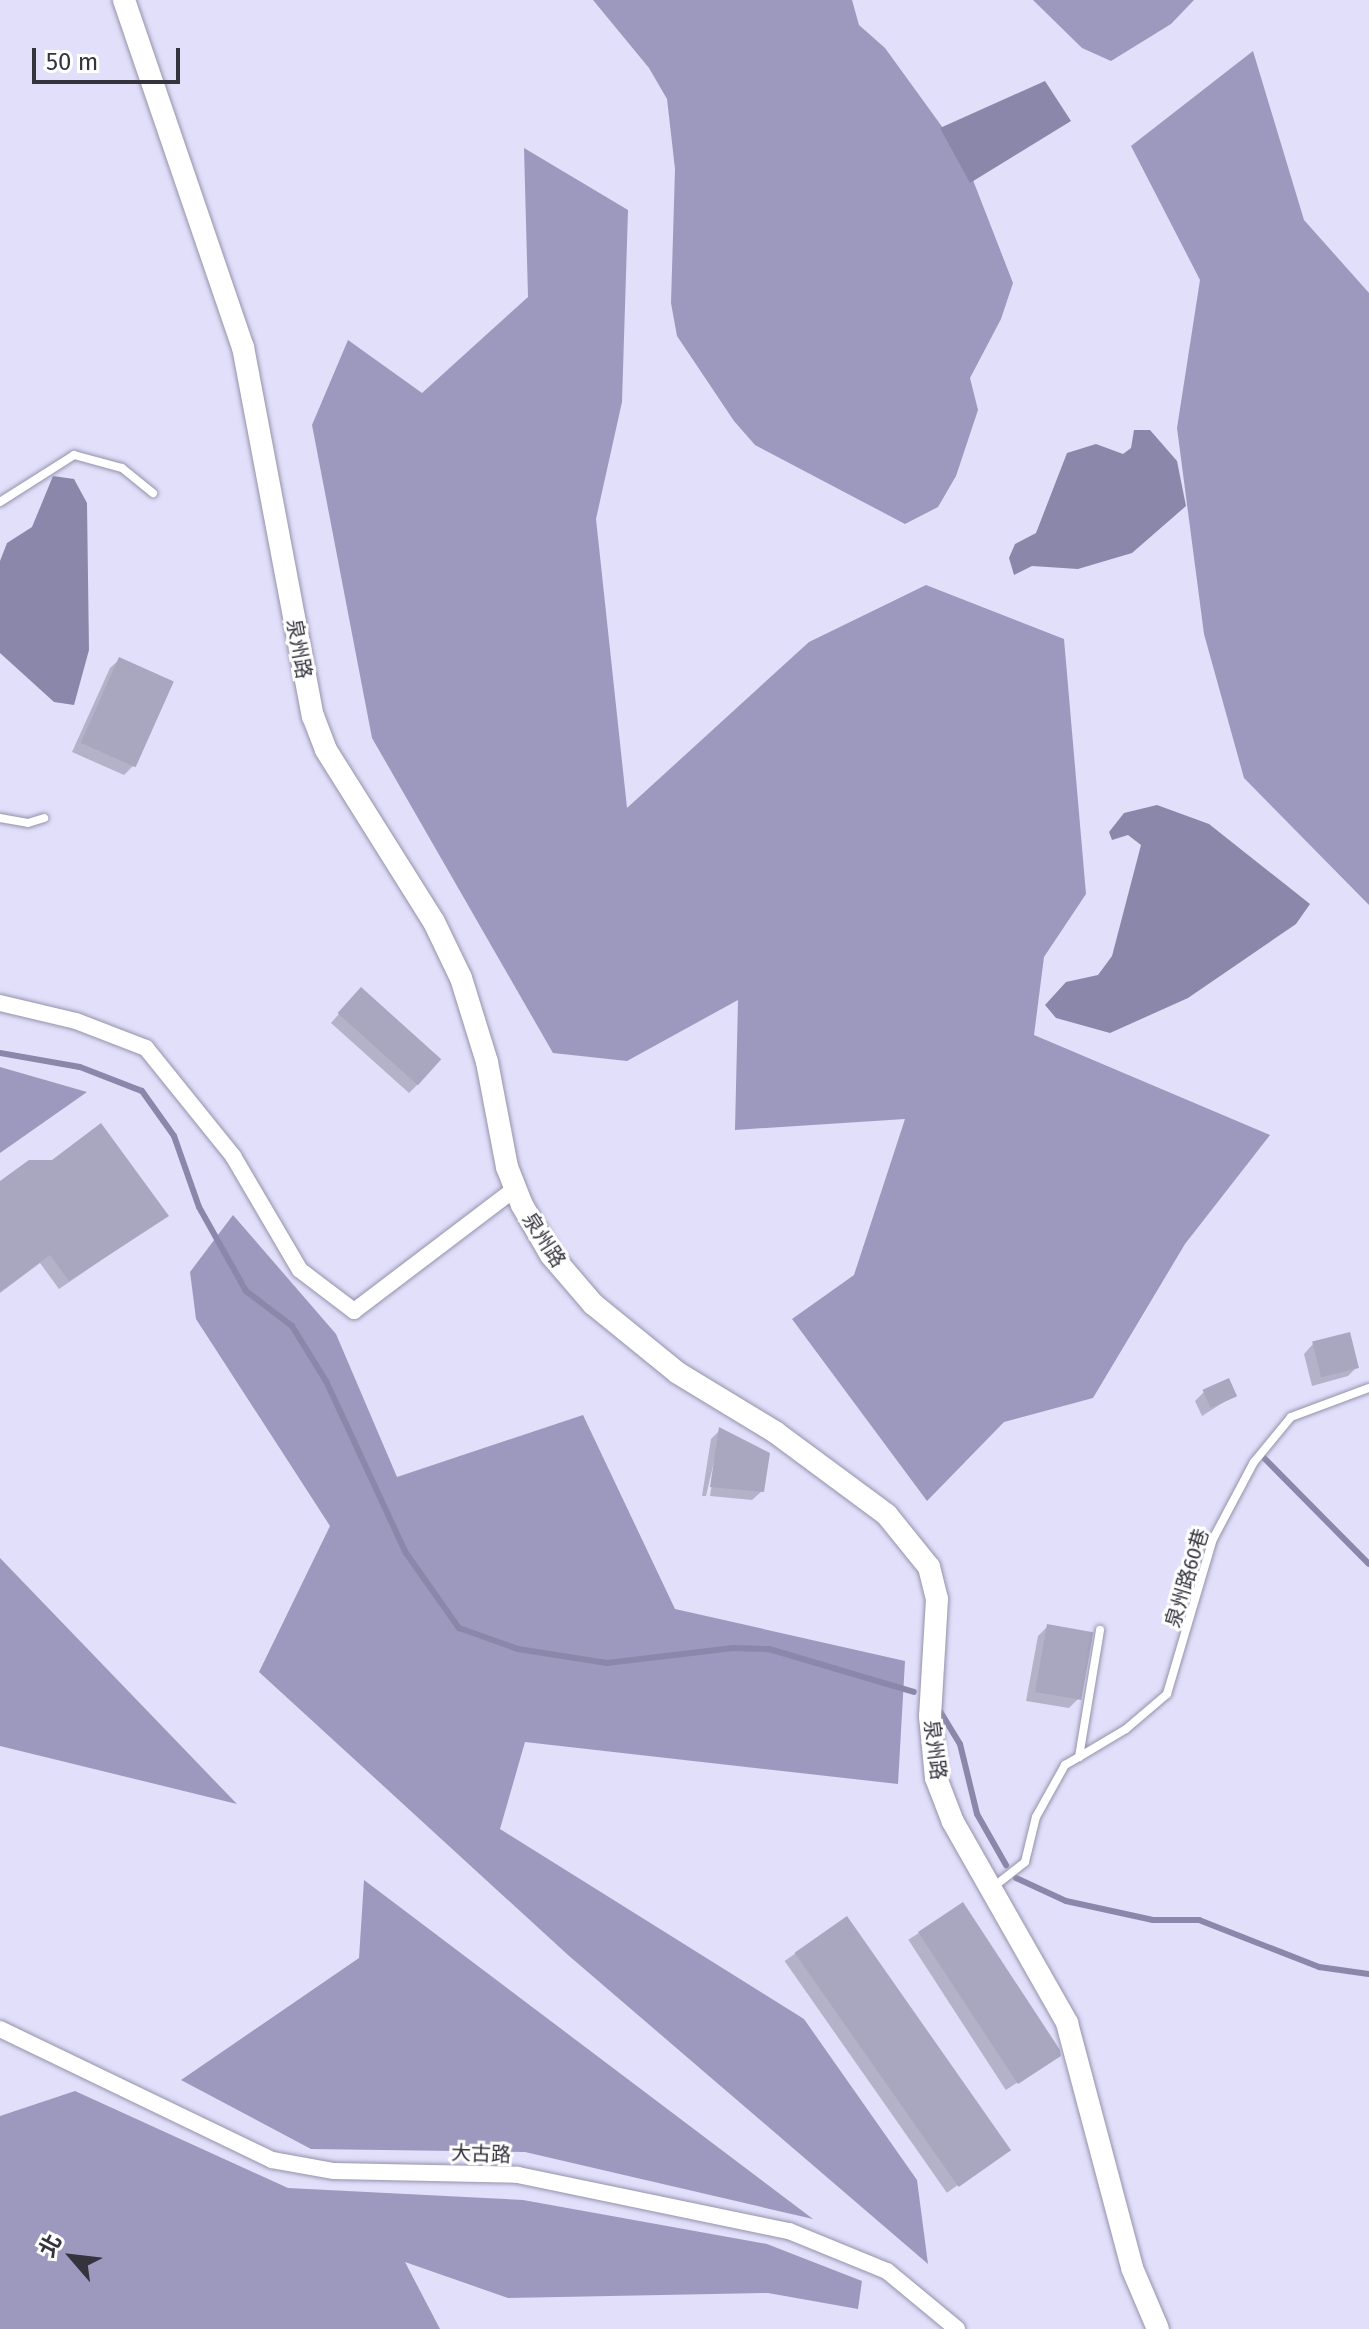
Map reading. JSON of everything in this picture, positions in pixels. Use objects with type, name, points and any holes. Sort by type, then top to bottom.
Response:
[{"type":"street","name":"泉州路","points":[[124,0],[243,347],[313,716],[326,750],[434,922],[461,978],[515,1189],[551,1255],[593,1304],[678,1373],[775,1432],[887,1515],[929,1567],[937,1599],[930,1716],[936,1778],[953,1822],[1067,2023],[1132,2268],[1158,2329]]},
{"type":"street","points":[[0,1003],[76,1021],[146,1048],[233,1156],[300,1270],[354,1311],[515,1189]]},
{"type":"street","name":"大古路","points":[[0,2029],[272,2160],[334,2171],[518,2175],[789,2231],[887,2271],[957,2329]]},
{"type":"lane","points":[[0,502],[74,455],[122,468],[153,493]]},
{"type":"lane","points":[[0,818],[28,823],[44,818]]},
{"type":"lane","name":"泉州路60巷","points":[[992,1889],[1025,1862],[1036,1817],[1065,1765],[1126,1729],[1167,1694],[1213,1539],[1254,1462],[1291,1417],[1369,1388]]},
{"type":"lane","points":[[1079,1757],[1100,1630]]},
{"type":"shaded area","points":[[593,0],[852,0],[859,25],[885,48],[964,157],[1013,283],[1001,319],[970,378],[978,410],[956,476],[938,507],[905,524],[755,445],[734,421],[677,336],[671,303],[675,169],[667,99],[649,68]]},
{"type":"shaded area","points":[[1033,0],[1194,0],[1171,24],[1111,61],[1082,48]]},
{"type":"shaded area","points":[[1253,51],[1304,220],[1369,293],[1369,905],[1244,778],[1204,634],[1177,428],[1200,280],[1131,146]]},
{"type":"shaded area","points":[[1045,81],[1071,121],[970,183],[940,128]]},
{"type":"shaded area","points":[[524,148],[628,210],[622,402],[596,519],[627,808],[809,642],[926,585],[1064,639],[1086,894],[1044,957],[1034,1035],[1270,1135],[1185,1244],[1093,1398],[1004,1422],[927,1501],[792,1319],[854,1275],[905,1119],[735,1130],[738,1000],[627,1061],[553,1053],[372,738],[312,425],[348,340],[422,393],[528,297]]},
{"type":"shaded area","points":[[1134,430],[1150,430],[1177,461],[1186,506],[1132,553],[1078,569],[1032,566],[1014,575],[1009,558],[1015,544],[1036,533],[1067,453],[1096,444],[1123,454],[1131,448]]},
{"type":"shaded area","points":[[53,476],[74,479],[87,503],[89,650],[74,705],[54,702],[0,653],[0,561],[7,543],[32,527]]},
{"type":"shaded area","points":[[1157,805],[1209,824],[1310,904],[1296,924],[1188,998],[1110,1033],[1056,1018],[1045,1005],[1066,982],[1098,975],[1112,956],[1141,845],[1128,835],[1112,840],[1109,832],[1124,813]]},
{"type":"shaded area","points":[[0,1067],[87,1092],[0,1153]]},
{"type":"shaded area","points":[[233,1215],[336,1334],[397,1477],[583,1415],[675,1609],[905,1661],[898,1784],[525,1742],[500,1829],[804,2019],[917,2180],[928,2264],[568,1955],[259,1672],[330,1526],[196,1319],[190,1272]]},
{"type":"shaded area","points":[[0,1558],[237,1804],[0,1746]]},
{"type":"shaded area","points":[[364,1880],[813,2219],[525,2152],[311,2149],[181,2080],[359,1958]]},
{"type":"shaded area","points":[[75,2091],[288,2188],[523,2200],[767,2244],[862,2281],[858,2309],[768,2293],[508,2298],[405,2262],[440,2329],[0,2329],[0,2116]]},
{"type":"building","points":[[119,657],[174,681],[136,767],[81,743]]},
{"type":"building","points":[[361,987],[441,1059],[418,1085],[338,1013]]},
{"type":"building","points":[[101,1123],[169,1216],[69,1281],[50,1255],[0,1292],[0,1181],[29,1160],[52,1160]]},
{"type":"building","points":[[1350,1332],[1359,1368],[1321,1377],[1312,1341]]},
{"type":"building","points":[[1229,1378],[1237,1396],[1211,1408],[1203,1390]]},
{"type":"building","points":[[719,1427],[770,1453],[764,1492],[710,1487]]},
{"type":"building","points":[[1047,1624],[1093,1632],[1081,1700],[1035,1692]]},
{"type":"building","points":[[963,1902],[1060,2050],[1061,2056],[1018,2084],[918,1932]]},
{"type":"building","points":[[847,1916],[1011,2150],[959,2187],[795,1953]]},
{"type":"waterway","points":[[0,1053],[80,1067],[142,1091],[174,1136],[199,1207],[246,1291],[292,1326],[326,1381],[406,1553],[459,1628],[518,1649],[607,1663],[733,1648],[769,1649],[914,1692]]},
{"type":"waterway","points":[[1264,1458],[1369,1564]]},
{"type":"waterway","points":[[938,1708],[960,1744],[977,1814],[1006,1865]]},
{"type":"waterway","points":[[1016,1878],[1066,1901],[1153,1920],[1199,1920],[1319,1967],[1369,1974]]}]
